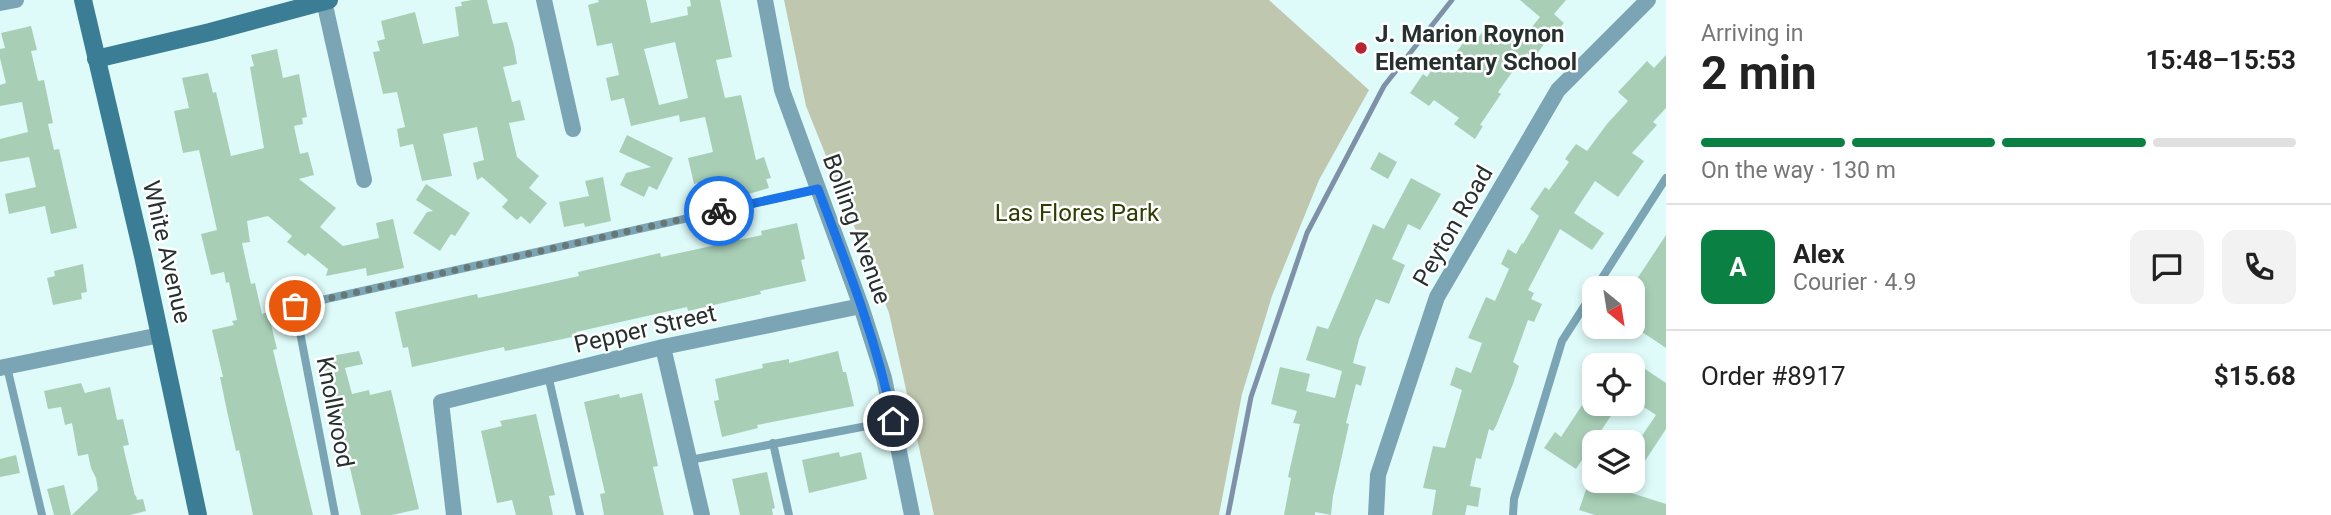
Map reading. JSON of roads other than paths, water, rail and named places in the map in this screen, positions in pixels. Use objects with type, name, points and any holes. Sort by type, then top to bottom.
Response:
[{"type":"main road","name":"White Avenue","points":[[83,0],[160,335],[198,515]]},
{"type":"main road","points":[[96,59],[326,1]]},
{"type":"street","points":[[0,4],[16,0]]},
{"type":"street","points":[[544,0],[573,130]]},
{"type":"street","name":"Bolling Avenue","points":[[765,0],[782,90],[862,306],[884,378],[912,515]]},
{"type":"street","name":"Peyton Road","points":[[1376,515],[1378,475],[1437,297],[1558,90],[1648,0]]},
{"type":"street","points":[[326,1],[364,180]]},
{"type":"street","name":"Pepper Street","points":[[454,515],[441,402],[663,347],[862,306]]},
{"type":"street","points":[[4,367],[160,335]]},
{"type":"street","points":[[663,347],[702,515]]},
{"type":"lane","points":[[1604,276],[1666,178]]},
{"type":"lane","name":"Knollwood","points":[[335,515],[295,306],[818,189]]},
{"type":"lane","points":[[1513,515],[1514,499],[1562,341],[1582,310]]},
{"type":"lane","points":[[4,367],[42,515]]},
{"type":"lane","points":[[548,375],[580,515]]},
{"type":"lane","points":[[690,460],[893,421]]},
{"type":"lane","points":[[773,443],[789,515]]},
{"type":"waterway","points":[[1228,515],[1251,397],[1307,233],[1384,86],[1452,0]]},
{"type":"place","name":"J. Marion Roynon Elementary School","points":[[1361,48]]},
{"type":"park label","name":"Las Flores Park","points":[[1077,213]]}]
